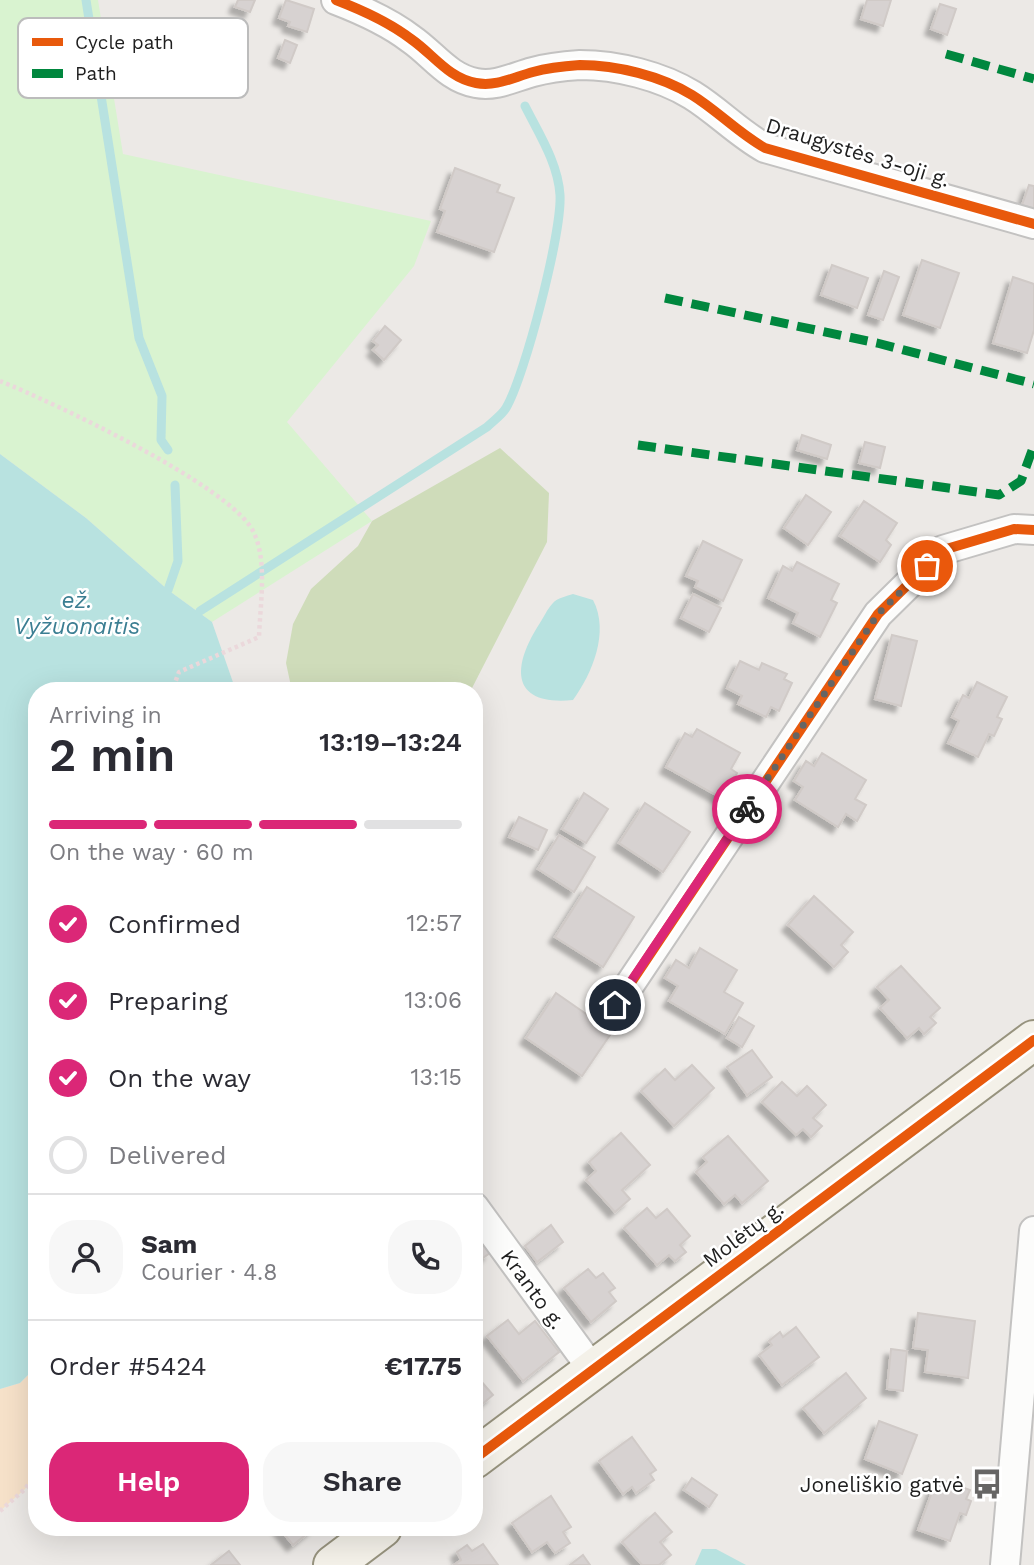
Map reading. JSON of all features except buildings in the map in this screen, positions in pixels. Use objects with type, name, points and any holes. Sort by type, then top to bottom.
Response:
[{"type":"street","name":"Draugystės 3-oji g.","points":[[336,0],[404,34],[462,79],[479,84],[498,83],[535,71],[581,65],[620,70],[677,87],[694,96],[743,136],[765,148],[1034,224]]},
{"type":"street","points":[[615,1005],[878,614],[943,550],[1014,529],[1034,530]]},
{"type":"street","name":"Molėtų g.","points":[[483,1452],[1034,1040]]},
{"type":"street","name":"Kranto g.","points":[[483,1219],[593,1370]]},
{"type":"street","points":[[1005,1565],[1034,1231]]},
{"type":"street","points":[[332,1565],[371,1536]]},
{"type":"path","points":[[0,381],[78,415],[196,482],[238,513],[252,530],[260,553],[259,637],[179,672],[175,682]]},
{"type":"path","points":[[0,1511],[28,1484]]},
{"type":"green space","points":[[0,0],[98,0],[101,18],[18,18],[18,98],[114,98],[123,154],[431,221],[414,266],[287,422],[372,521],[212,622],[168,590],[86,518],[0,454]]},
{"type":"green space","points":[[500,448],[549,493],[547,542],[475,682],[290,682],[286,663],[293,624],[311,589],[358,546],[372,521]]},
{"type":"sand","points":[[28,1375],[28,1485],[0,1511],[0,1389],[20,1383]]},
{"type":"water","name":"ež. Vyžuonaitis","points":[[0,454],[86,518],[168,590],[212,622],[233,682],[28,682],[28,1375],[20,1383],[0,1389]]},
{"type":"water","points":[[573,594],[593,600],[598,612],[599,639],[592,665],[573,700],[538,697],[528,691],[522,681],[521,670],[529,642],[551,605]]},
{"type":"water","points":[[702,1549],[716,1549],[746,1565],[695,1565]]},
{"type":"waterway","points":[[86,0],[89,18]]},
{"type":"waterway","points":[[101,98],[139,338],[162,396],[161,440],[168,450]]},
{"type":"waterway","points":[[200,611],[487,427],[506,408],[532,336],[549,270],[559,213],[560,195],[556,172],[525,106]]},
{"type":"waterway","points":[[168,590],[178,561],[175,485]]},
{"type":"marked path","points":[[946,54],[1034,79]]},
{"type":"marked path","points":[[665,298],[877,343],[1034,384]]},
{"type":"marked path","points":[[638,445],[999,495],[1021,481],[1034,445]]},
{"type":"cycle path","points":[[336,0],[394,27],[449,71],[466,80],[491,84],[544,69],[580,65],[638,73],[667,82],[692,95],[765,148],[1034,224]]},
{"type":"cycle path","points":[[616,1005],[878,614],[943,550],[1014,529],[1034,530]]},
{"type":"cycle path","points":[[483,1452],[1034,1040]]},
{"type":"way so far","points":[[747,809],[878,614],[927,566]]},
{"type":"place","name":"Joneliškio gatvė","points":[[987,1484]]},
{"type":"route","points":[[615,1005],[747,809]]}]
